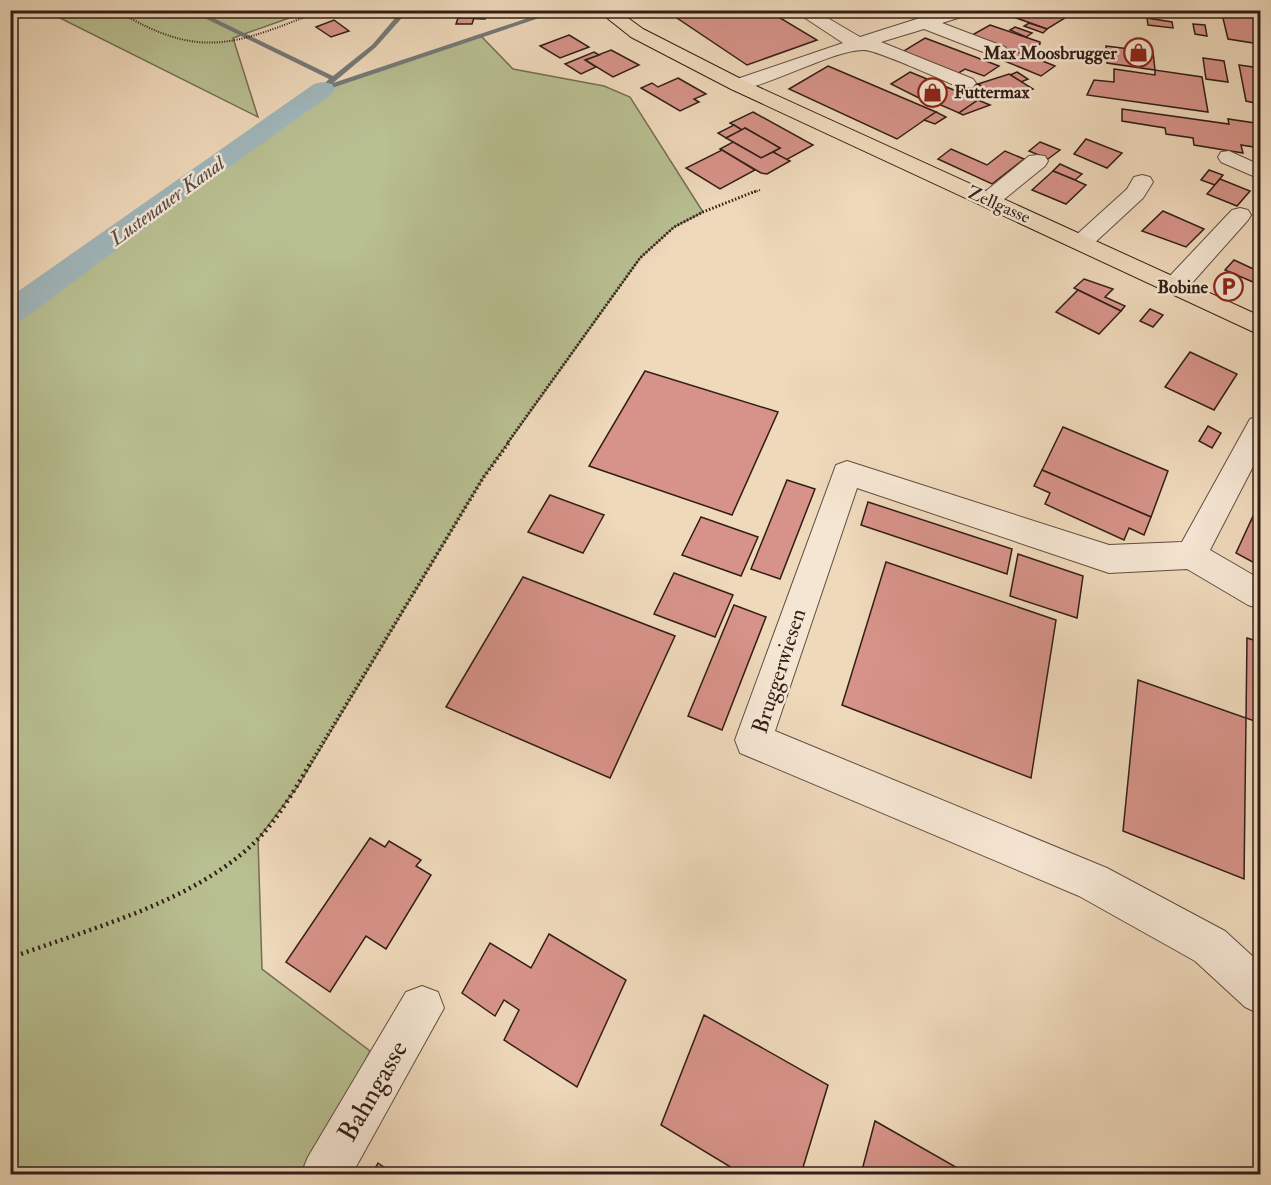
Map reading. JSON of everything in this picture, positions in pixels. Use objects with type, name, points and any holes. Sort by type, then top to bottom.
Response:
[{"type":"main road","name":"Zellgasse","points":[[606,11],[637,33],[738,85],[1260,326]]},
{"type":"street","points":[[801,10],[863,44],[966,83]]},
{"type":"street","points":[[738,85],[778,69],[965,10]]},
{"type":"street","points":[[926,23],[998,51]]},
{"type":"street","points":[[1229,157],[1260,173]]},
{"type":"street","points":[[989,200],[1037,161]]},
{"type":"street","points":[[1082,242],[1135,194],[1142,182]]},
{"type":"street","points":[[1175,286],[1240,216]]},
{"type":"street","points":[[1260,427],[1191,555],[1260,595]]},
{"type":"street","name":"Bruggerwiesen","points":[[1191,555],[1109,559],[846,473],[753,740],[1092,882],[1210,946],[1260,992]]},
{"type":"street","name":"Bahngasse","points":[[325,1174],[422,1008]]},
{"type":"path","points":[[116,10],[155,32],[180,41],[213,43],[257,34],[323,10]]},
{"type":"path","points":[[10,958],[145,908],[213,876],[258,839],[297,786],[483,478],[640,258],[674,227],[703,212],[760,190]]},
{"type":"green space","points":[[46,11],[309,11],[233,38],[258,117]]},
{"type":"green space","points":[[480,35],[513,69],[604,86],[630,97],[703,212],[674,227],[640,258],[483,478],[298,786],[258,839],[262,969],[370,1051],[310,1174],[11,1174],[10,316],[323,89]]},
{"type":"building","points":[[461,10],[488,10],[485,19],[458,18]]},
{"type":"building","points":[[665,10],[767,10],[817,40],[747,65]]},
{"type":"building","points":[[1015,10],[1058,10],[1070,15],[1047,29],[1008,15]]},
{"type":"building","points":[[1221,10],[1260,10],[1260,44],[1228,39]]},
{"type":"building","points":[[458,18],[474,18],[472,24],[456,24]]},
{"type":"building","points":[[1147,18],[1172,22],[1173,28],[1148,25]]},
{"type":"building","points":[[334,20],[349,31],[331,37],[316,27]]},
{"type":"building","points":[[1029,23],[1047,29],[1043,33],[1024,26]]},
{"type":"building","points":[[1193,24],[1205,25],[1207,36],[1195,34]]},
{"type":"building","points":[[990,25],[1040,42],[1040,44],[1021,54],[976,37],[974,34]]},
{"type":"building","points":[[1015,27],[1032,33],[1026,37],[1010,30]]},
{"type":"building","points":[[569,35],[589,47],[560,58],[540,46]]},
{"type":"building","points":[[925,38],[999,66],[984,76],[965,69],[957,74],[902,52]]},
{"type":"building","points":[[1106,46],[1153,52],[1155,70],[1107,63]]},
{"type":"building","points":[[611,50],[639,65],[613,77],[585,60]]},
{"type":"building","points":[[1012,51],[1055,66],[1041,76],[1000,59]]},
{"type":"building","points":[[594,52],[599,55],[585,60],[596,67],[581,74],[565,64]]},
{"type":"building","points":[[1203,58],[1224,61],[1228,82],[1206,79]]},
{"type":"building","points":[[1239,65],[1260,68],[1260,104],[1246,101]]},
{"type":"building","points":[[828,66],[936,112],[897,139],[789,89]]},
{"type":"building","points":[[1114,69],[1155,75],[1155,70],[1202,77],[1208,112],[1087,95],[1094,80],[1114,82]]},
{"type":"building","points":[[910,72],[978,100],[959,113],[927,99],[925,101],[891,84]]},
{"type":"building","points":[[1017,72],[1028,79],[1021,82],[1010,75]]},
{"type":"building","points":[[1009,74],[1033,89],[1002,99],[978,84]]},
{"type":"building","points":[[678,78],[706,94],[694,99],[699,102],[680,111],[641,88],[652,83],[658,87]]},
{"type":"building","points":[[978,84],[991,92],[978,97],[965,89]]},
{"type":"building","points":[[978,100],[990,105],[963,115],[959,113]]},
{"type":"building","points":[[1122,109],[1229,124],[1228,119],[1255,123],[1260,148],[1241,145],[1243,153],[1194,145],[1193,138],[1166,134],[1165,128],[1122,121]]},
{"type":"building","points":[[753,112],[813,145],[786,160],[773,152],[780,148],[745,128],[742,130],[730,123]]},
{"type":"building","points":[[936,112],[946,117],[935,124],[924,120]]},
{"type":"building","points":[[734,125],[742,130],[726,138],[718,133]]},
{"type":"building","points":[[745,128],[780,148],[761,158],[726,138]]},
{"type":"building","points":[[1086,139],[1122,153],[1107,168],[1074,154]]},
{"type":"building","points":[[733,142],[761,158],[773,152],[790,161],[767,174],[761,173],[720,149]]},
{"type":"building","points":[[1040,142],[1060,150],[1048,159],[1029,151]]},
{"type":"building","points":[[951,149],[987,165],[1005,151],[1024,159],[992,184],[938,159]]},
{"type":"building","points":[[722,150],[755,170],[720,189],[686,168]]},
{"type":"building","points":[[1060,164],[1082,174],[1075,180],[1053,171]]},
{"type":"building","points":[[1209,170],[1223,175],[1215,185],[1201,180]]},
{"type":"building","points":[[1053,171],[1086,185],[1066,204],[1032,190]]},
{"type":"building","points":[[1220,179],[1250,191],[1237,206],[1207,194]]},
{"type":"building","points":[[1163,211],[1204,229],[1186,247],[1142,231]]},
{"type":"building","points":[[1234,260],[1260,272],[1260,285],[1225,270]]},
{"type":"building","points":[[1084,279],[1113,289],[1105,297],[1125,306],[1121,311],[1074,288]]},
{"type":"building","points":[[1078,290],[1121,311],[1099,334],[1056,312]]},
{"type":"building","points":[[1150,309],[1163,315],[1153,327],[1140,321]]},
{"type":"building","points":[[1190,352],[1237,374],[1214,410],[1165,387]]},
{"type":"building","points":[[645,371],[778,412],[732,515],[589,466]]},
{"type":"building","points":[[1208,426],[1221,433],[1212,448],[1199,441]]},
{"type":"building","points":[[1063,427],[1168,471],[1151,517],[1042,470]]},
{"type":"building","points":[[1042,470],[1151,517],[1144,535],[1129,528],[1124,540],[1045,504],[1050,493],[1034,486]]},
{"type":"building","points":[[787,480],[815,489],[780,579],[751,569]]},
{"type":"building","points":[[550,495],[604,515],[583,553],[528,532]]},
{"type":"building","points":[[1260,501],[1260,566],[1236,553]]},
{"type":"building","points":[[868,502],[1012,549],[1007,574],[861,525]]},
{"type":"building","points":[[701,517],[758,537],[741,576],[682,555]]},
{"type":"building","points":[[1018,554],[1083,576],[1077,618],[1010,596]]},
{"type":"building","points":[[886,562],[1056,620],[1031,778],[842,705]]},
{"type":"building","points":[[674,573],[733,595],[715,637],[654,614]]},
{"type":"building","points":[[523,577],[675,636],[610,778],[446,707]]},
{"type":"building","points":[[734,605],[766,617],[722,730],[688,716]]},
{"type":"building","points":[[1247,638],[1260,642],[1260,723],[1246,718]]},
{"type":"building","points":[[1138,680],[1246,718],[1244,879],[1123,831]]},
{"type":"building","points":[[370,838],[385,847],[389,841],[421,860],[416,866],[431,875],[386,949],[366,936],[330,992],[286,962]]},
{"type":"building","points":[[549,934],[626,980],[577,1087],[504,1040],[519,1010],[504,1000],[495,1016],[462,993],[490,943],[531,968]]},
{"type":"building","points":[[704,1015],[828,1085],[801,1174],[742,1174],[661,1125]]},
{"type":"building","points":[[875,1121],[968,1174],[861,1174]]},
{"type":"building","points":[[378,1163],[394,1174],[372,1174]]},
{"type":"waterway","points":[[191,10],[334,79]]},
{"type":"waterway","points":[[328,84],[374,46],[406,10]]},
{"type":"waterway","points":[[323,89],[560,10]]},
{"type":"waterway","name":"Lustenauer Kanal","points":[[10,313],[189,182],[323,89]]},
{"type":"place","name":"Max Moosbrugger","points":[[1138,53]]},
{"type":"place","name":"Futtermax","points":[[933,92]]},
{"type":"place","name":"Bobine","points":[[1229,287]]}]
